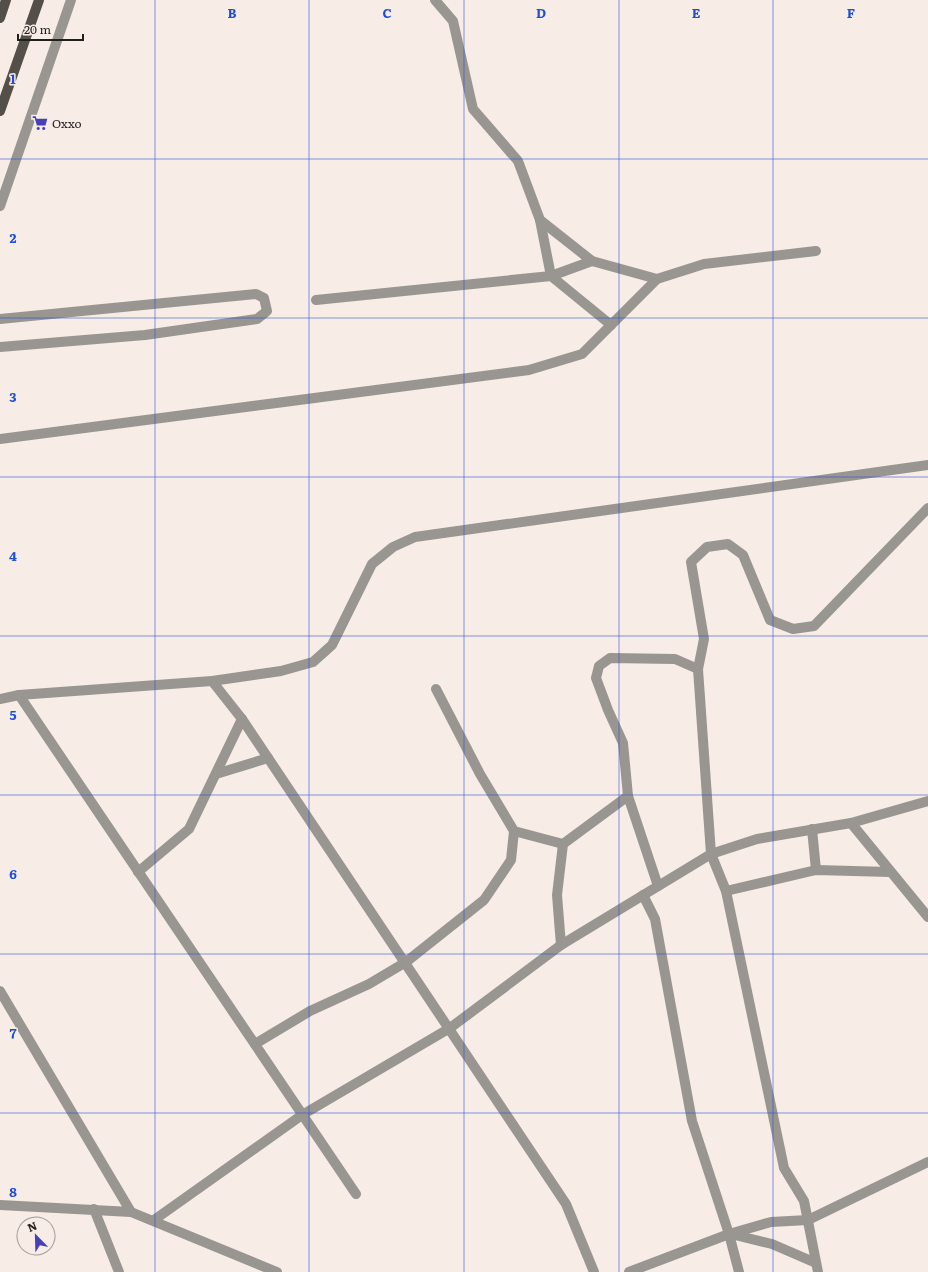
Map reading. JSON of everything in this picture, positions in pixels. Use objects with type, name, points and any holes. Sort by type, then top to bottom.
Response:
[{"type":"main road","points":[[0,18],[6,0]]},
{"type":"main road","points":[[0,111],[39,0]]},
{"type":"street","points":[[0,206],[71,0]]},
{"type":"street","points":[[435,0],[453,21],[473,109],[518,161],[540,220],[551,276],[611,325]]},
{"type":"street","points":[[540,220],[592,261],[657,279]]},
{"type":"street","points":[[0,439],[529,370],[582,354],[657,279],[704,264],[816,251]]},
{"type":"street","points":[[316,300],[551,276],[592,261]]},
{"type":"street","points":[[0,319],[256,294],[264,298],[267,310],[257,320],[145,335],[0,347]]},
{"type":"street","points":[[0,699],[19,695],[212,681],[281,671],[313,662],[332,645],[372,564],[393,547],[415,537],[928,465]]},
{"type":"street","points":[[817,1267],[804,1201],[784,1168],[726,891],[711,854],[698,669],[704,639],[691,562],[707,547],[728,544],[743,555],[770,620],[793,628],[814,626],[928,508]]},
{"type":"street","points":[[658,886],[628,796],[623,743],[596,678],[599,666],[610,658],[676,659],[698,669]]},
{"type":"street","points":[[212,681],[242,719],[406,962],[566,1204],[594,1272]]},
{"type":"street","points":[[255,1044],[310,1011],[369,984],[406,962],[484,900],[510,860],[514,831],[480,774],[436,689]]},
{"type":"street","points":[[19,695],[356,1194]]},
{"type":"street","points":[[138,872],[189,829],[242,719]]},
{"type":"street","points":[[216,774],[268,758]]},
{"type":"street","points":[[561,945],[557,894],[562,844],[628,796]]},
{"type":"street","points":[[154,1220],[302,1115],[450,1028],[561,945],[711,854],[757,838],[851,823],[928,801]]},
{"type":"street","points":[[851,823],[928,917]]},
{"type":"street","points":[[812,829],[816,870]]},
{"type":"street","points":[[514,831],[562,844]]},
{"type":"street","points":[[726,891],[816,870],[890,872]]},
{"type":"street","points":[[643,895],[655,919],[692,1121],[729,1234],[739,1272]]},
{"type":"street","points":[[0,991],[131,1212]]},
{"type":"street","points":[[629,1272],[729,1234],[771,1222],[808,1220],[928,1162]]},
{"type":"street","points":[[0,1205],[131,1212],[154,1220],[277,1272]]},
{"type":"street","points":[[94,1209],[120,1272]]},
{"type":"street","points":[[729,1234],[772,1244],[817,1267]]},
{"type":"place","name":"Oxxo","points":[[40,123]]}]
